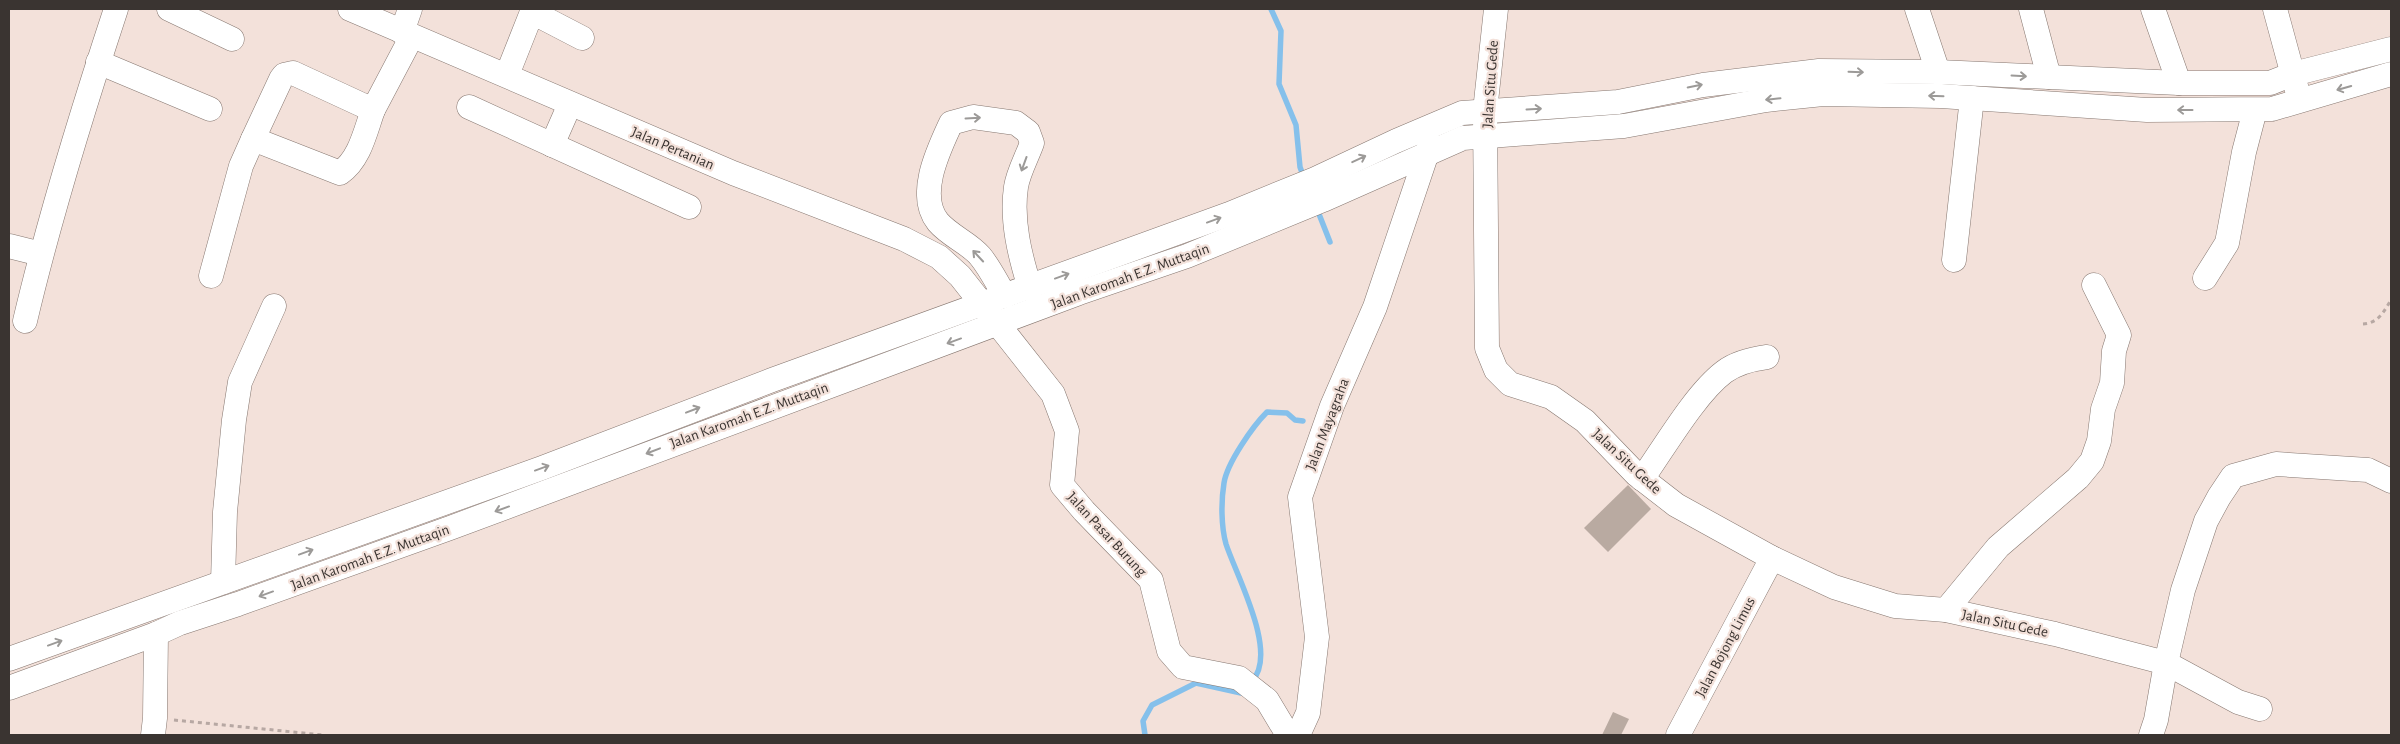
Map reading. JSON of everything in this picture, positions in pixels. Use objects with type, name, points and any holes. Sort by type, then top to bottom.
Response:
[{"type":"street","points":[[25,321],[41,254],[98,62],[116,9]]},
{"type":"street","points":[[169,9],[232,39]]},
{"type":"street","name":"Jalan Pertanian","points":[[350,9],[733,173],[904,239],[938,256],[960,276],[983,304]]},
{"type":"street","points":[[253,139],[340,173],[349,167],[407,34],[410,9]]},
{"type":"street","name":"Jalan Situ Gede","points":[[1496,9],[1485,111],[1487,136],[1487,348],[1496,370],[1510,384],[1551,397],[1585,421],[1642,479],[1676,505],[1772,558],[1834,587],[1895,606],[1946,610],[2055,634],[2166,663],[2238,702],[2260,710]]},
{"type":"street","points":[[1917,9],[1938,72]]},
{"type":"street","points":[[2031,9],[2049,77]]},
{"type":"street","points":[[2153,9],[2179,83]]},
{"type":"street","points":[[2275,9],[2300,101]]},
{"type":"street","points":[[507,75],[532,11],[582,38]]},
{"type":"street","name":"Jalan Karomah E.Z. Muttaqin","points":[[1319,190],[1437,124],[1462,113],[1618,102],[1703,85],[1819,71],[1938,72],[2179,83],[2270,83],[2293,74],[2391,49]]},
{"type":"street","points":[[98,62],[210,109]]},
{"type":"street","points":[[211,276],[241,166],[281,79],[288,73],[293,72],[373,110]]},
{"type":"street","name":"Jalan Karomah E.Z. Muttaqin","points":[[9,659],[542,468],[763,383],[1005,296],[1275,208],[1319,190],[1427,154],[1463,138],[1624,126],[1766,100],[1823,94],[1972,98],[2118,109],[2272,109],[2391,74]]},
{"type":"street","points":[[1954,260],[1972,98]]},
{"type":"street","points":[[552,145],[570,104]]},
{"type":"street","points":[[469,107],[689,207]]},
{"type":"street","points":[[2205,278],[2227,243],[2244,152],[2255,110]]},
{"type":"street","points":[[1005,296],[980,255],[938,221],[930,202],[930,187],[938,155],[951,122],[973,117],[1016,123],[1028,132],[1032,143],[1016,186],[1015,224],[1020,256],[1030,288]]},
{"type":"street","name":"Jalan Mayagraha","points":[[1298,735],[1308,713],[1317,637],[1300,497],[1332,406],[1375,306],[1437,124]]},
{"type":"street","name":"Jalan Karomah E.Z. Muttaqin","points":[[9,688],[156,634],[180,623],[440,532],[1079,293],[1186,256],[1275,208]]},
{"type":"street","points":[[9,246],[41,254]]},
{"type":"street","points":[[1946,610],[1998,547],[2078,478],[2092,461],[2099,441],[2103,409],[2112,383],[2114,351],[2119,336],[2094,285]]},
{"type":"street","name":"Jalan Pasar Burung","points":[[983,304],[1053,394],[1068,431],[1062,485],[1084,511],[1151,580],[1169,651],[1183,667],[1247,684],[1267,700],[1288,735]]},
{"type":"street","points":[[223,582],[225,512],[234,420],[240,382],[274,306]]},
{"type":"street","points":[[1642,479],[1708,386],[1725,371],[1749,360],[1767,357]]},
{"type":"street","points":[[2150,735],[2156,720],[2182,590],[2206,521],[2233,476],[2276,464],[2368,470],[2391,481]]},
{"type":"street","points":[[429,508],[440,532]]},
{"type":"street","name":"Jalan Bojong Limus","points":[[1678,735],[1772,558]]},
{"type":"street","points":[[154,726],[156,634]]},
{"type":"path","points":[[2364,324],[2373,322],[2380,317],[2391,300]]},
{"type":"path","points":[[154,726],[323,735]]},
{"type":"building","points":[[1628,485],[1651,509],[1608,552],[1584,528]]},
{"type":"building","points":[[1613,712],[1629,719],[1621,735],[1602,735]]},
{"type":"waterway","points":[[1271,9],[1281,31],[1279,84],[1296,125],[1300,167],[1304,178]]},
{"type":"waterway","points":[[1317,209],[1330,242]]},
{"type":"waterway","points":[[1252,681],[1259,668],[1261,652],[1253,614],[1224,537],[1222,514],[1224,483],[1230,465],[1241,445],[1267,412],[1287,413],[1295,420],[1303,421]]},
{"type":"waterway","points":[[1145,735],[1143,721],[1152,705],[1196,683],[1241,693],[1243,691]]}]
